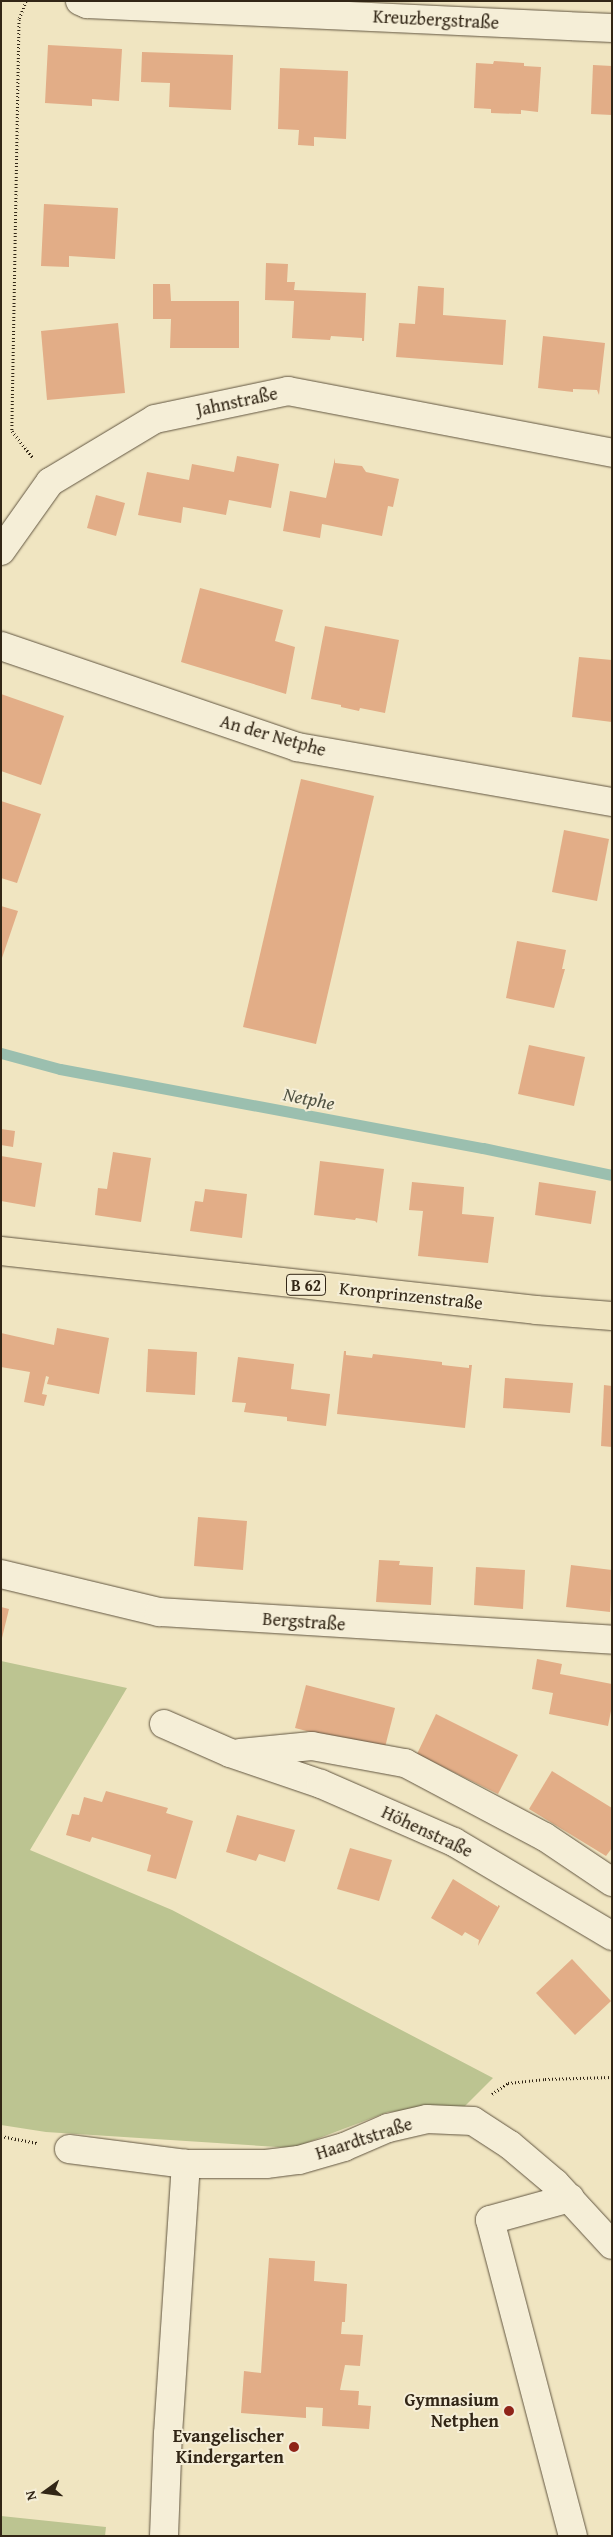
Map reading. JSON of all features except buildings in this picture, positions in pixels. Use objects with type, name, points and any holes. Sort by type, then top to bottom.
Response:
[{"type":"main road","name":"Kronprinzenstraße","points":[[1,1251],[536,1310],[612,1316]]},
{"type":"street","name":"Kreuzbergstraße","points":[[80,1],[97,5],[612,28]]},
{"type":"street","name":"Jahnstraße","points":[[1,551],[50,482],[155,419],[288,391],[612,453]]},
{"type":"street","name":"An der Netphe","points":[[1,646],[298,747],[612,802]]},
{"type":"street","name":"Bergstraße","points":[[1,1574],[159,1612],[612,1640]]},
{"type":"street","name":"Höhenstraße","points":[[164,1724],[230,1753],[321,1784],[454,1842],[612,1936]]},
{"type":"street","name":"Höhenstraße","points":[[230,1753],[312,1746],[405,1763],[545,1837],[612,1882]]},
{"type":"street","name":"Haardtstraße","points":[[69,2149],[186,2164],[266,2164],[299,2160],[344,2147],[388,2128],[427,2119],[473,2121]]},
{"type":"street","points":[[473,2121],[510,2145],[570,2198],[612,2245]]},
{"type":"street","points":[[164,2536],[168,2434],[186,2164]]},
{"type":"street","points":[[570,2198],[490,2220],[573,2536]]},
{"type":"path","points":[[26,1],[19,19],[12,430],[50,482]]},
{"type":"path","points":[[473,2121],[490,2096],[508,2083],[545,2079],[612,2077]]},
{"type":"path","points":[[1,2136],[69,2149]]},
{"type":"green space","points":[[1,1661],[127,1688],[30,1850],[172,1910],[493,2078],[464,2107],[388,2112],[293,2148],[46,2132],[1,2125]]},
{"type":"green space","points":[[1,2516],[106,2527],[105,2536],[1,2536]]},
{"type":"waterway","name":"Netphe","points":[[1,1053],[60,1069],[483,1148],[612,1175]]},
{"type":"place","name":"Gymnasium Netphen","points":[[509,2411]]},
{"type":"place","name":"Evangelischer Kindergarten","points":[[294,2447]]}]
